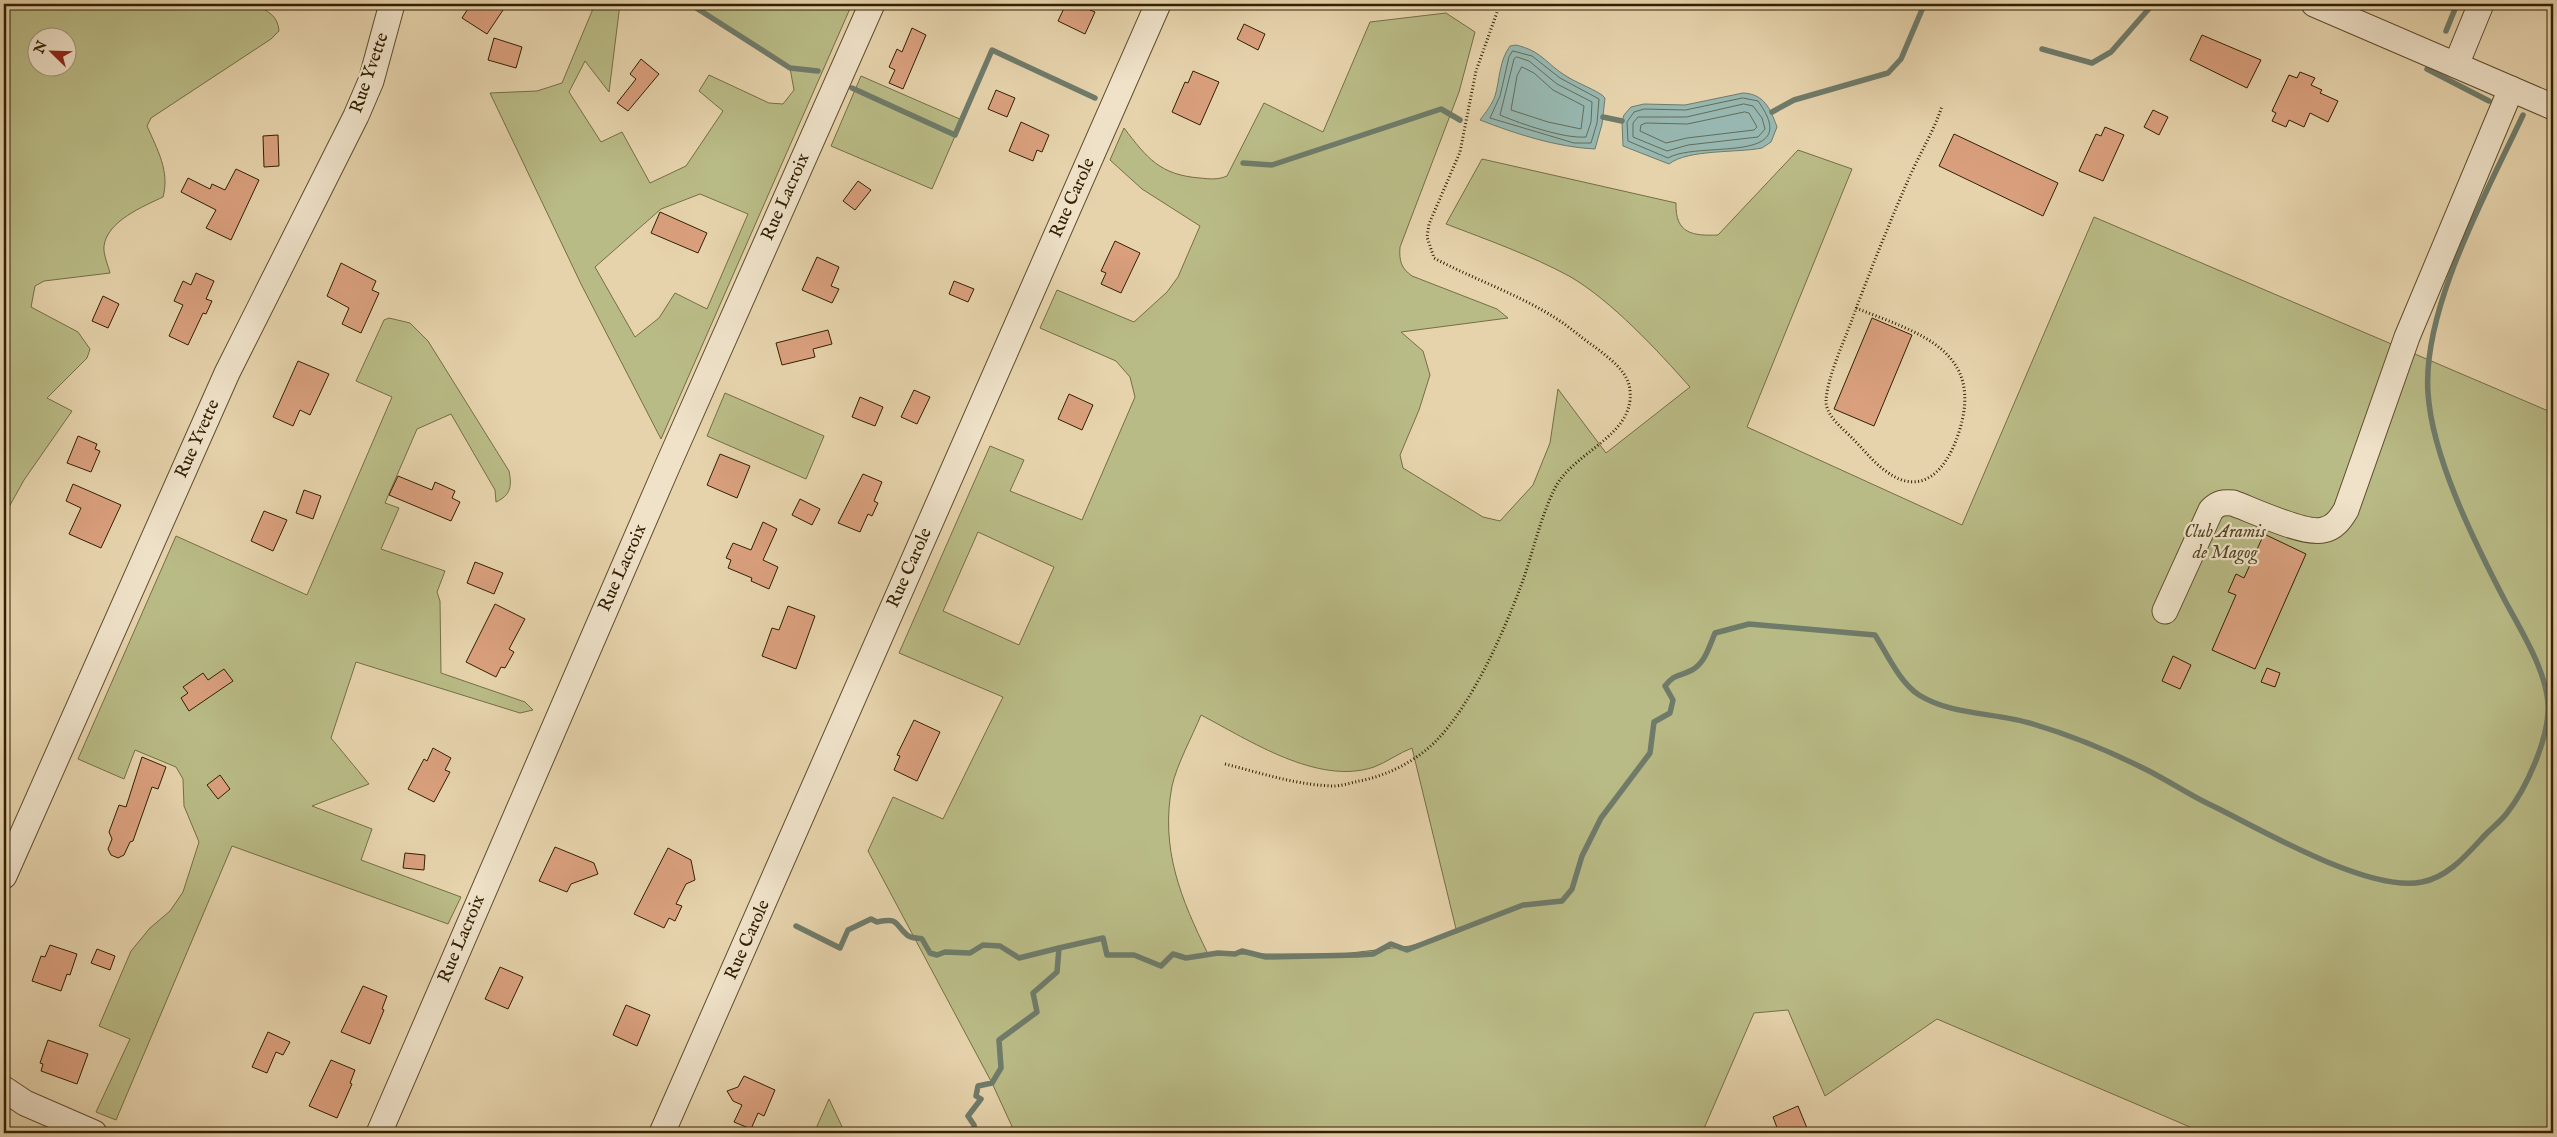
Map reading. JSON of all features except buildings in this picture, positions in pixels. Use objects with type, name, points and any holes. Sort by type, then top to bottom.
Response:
[{"type":"street","name":"Rue Yvette","points":[[4,876],[227,373],[356,116],[373,72],[392,4]]},
{"type":"street","name":"Rue Lacroix","points":[[379,1133],[643,522],[872,4]]},
{"type":"street","name":"Rue Carole","points":[[662,1133],[1158,4]]},
{"type":"street","points":[[2314,4],[2553,108]]},
{"type":"street","points":[[2456,65],[2481,4]]},
{"type":"street","points":[[2165,612],[2211,510],[2216,505],[2224,502],[2233,503],[2312,531],[2330,528],[2339,521],[2346,510],[2410,329],[2511,89]]},
{"type":"street","points":[[4,1089],[25,1102],[94,1133]]},
{"type":"path","points":[[1225,764],[1292,782],[1335,786],[1378,777],[1402,766],[1436,741],[1461,707],[1492,653],[1519,591],[1556,487],[1570,466],[1616,431],[1625,417],[1630,391],[1624,372],[1607,357],[1559,320],[1434,258],[1428,248],[1427,237],[1430,224],[1460,152],[1476,71],[1500,4]]},
{"type":"path","points":[[1856,308],[1920,334],[1937,344],[1952,358],[1961,376],[1964,396],[1962,423],[1948,460],[1939,472],[1927,480],[1902,480],[1888,473],[1870,457],[1827,409],[1827,396],[1856,308],[1909,178],[1932,135],[1942,106]]},
{"type":"green space","points":[[4,4],[254,4],[274,17],[279,31],[271,39],[151,118],[147,126],[164,169],[165,187],[163,197],[128,216],[112,229],[104,246],[110,273],[44,281],[35,286],[31,307],[78,332],[90,349],[87,358],[47,398],[72,411],[24,480],[4,516]]},
{"type":"green space","points":[[595,4],[620,4],[609,92],[585,61],[569,92],[601,142],[622,132],[650,183],[686,166],[723,111],[699,91],[709,75],[769,103],[783,104],[794,90],[790,68],[690,4],[852,4],[661,439],[581,284],[490,93],[537,91],[562,83]],"holes":[[[700,194],[748,214],[707,309],[675,293],[659,318],[635,337],[595,267],[661,209]]]},
{"type":"green space","name":"Club Aramis de Magog","points":[[1446,13],[1475,32],[1459,92],[1400,247],[1400,256],[1403,267],[1412,276],[1497,309],[1508,318],[1401,332],[1423,351],[1430,375],[1419,410],[1400,455],[1403,468],[1483,517],[1500,521],[1533,485],[1550,443],[1558,389],[1606,453],[1690,387],[1633,327],[1585,286],[1539,261],[1446,224],[1482,159],[1676,203],[1676,213],[1682,227],[1687,231],[1701,235],[1718,235],[1798,150],[1852,169],[1747,427],[1962,525],[2094,217],[2553,413],[2553,1133],[2204,1133],[1937,1019],[1825,1096],[1788,1010],[1754,1013],[1702,1133],[1015,1133],[992,1083],[868,851],[893,797],[943,819],[1003,697],[899,653],[990,446],[1024,460],[1010,491],[1082,520],[1135,397],[1130,377],[1116,361],[1040,328],[1057,290],[1134,322],[1167,292],[1178,277],[1200,226],[1142,189],[1110,160],[1124,128],[1140,148],[1164,169],[1200,178],[1217,179],[1227,176],[1264,103],[1323,132],[1370,22]],"holes":[[[978,532],[1054,567],[1019,645],[943,611]],[[1201,715],[1285,758],[1330,770],[1352,771],[1374,767],[1412,748],[1457,933],[1410,946],[1342,954],[1208,954],[1189,913],[1175,873],[1169,831],[1169,809],[1174,778]]]},
{"type":"green space","points":[[861,76],[962,120],[932,189],[831,146]]},
{"type":"green space","points":[[389,318],[410,323],[428,341],[509,471],[510,486],[505,496],[496,502],[495,490],[451,414],[417,429],[385,503],[399,508],[381,549],[445,571],[437,592],[440,601],[441,673],[525,702],[533,710],[520,713],[356,662],[331,738],[369,784],[312,806],[372,829],[361,860],[461,897],[448,924],[232,846],[116,1120],[96,1112],[130,1039],[99,1026],[131,951],[150,928],[170,911],[183,892],[199,842],[184,806],[183,779],[176,767],[135,750],[124,779],[78,759],[176,536],[307,595],[392,397],[356,381],[384,320]]},
{"type":"green space","points":[[725,393],[824,436],[806,479],[707,436]]},
{"type":"green space","points":[[829,1099],[845,1133],[814,1133]]},
{"type":"water","points":[[1516,45],[1531,50],[1563,74],[1605,98],[1602,124],[1595,149],[1566,146],[1536,139],[1480,120],[1495,96],[1506,52],[1510,46]]},
{"type":"water","points":[[1743,93],[1756,96],[1765,103],[1777,127],[1771,142],[1762,148],[1688,156],[1677,159],[1669,164],[1623,146],[1622,121],[1624,115],[1631,107],[1644,104],[1685,105]]},
{"type":"waterway","points":[[690,4],[790,68],[818,71]]},
{"type":"waterway","points":[[2042,49],[2092,63],[2111,52],[2153,4]]},
{"type":"waterway","points":[[2446,31],[2457,4]]},
{"type":"waterway","points":[[1772,112],[1794,100],[1888,73],[1901,59],[1924,5]]},
{"type":"waterway","points":[[852,88],[955,135],[992,50],[1095,98]]},
{"type":"waterway","points":[[2427,69],[2489,101]]},
{"type":"waterway","points":[[1243,163],[1272,165],[1441,109],[1460,120]]},
{"type":"waterway","points":[[975,1133],[974,1125],[968,1116],[981,1099],[976,1096],[978,1086],[992,1083],[1001,1068],[999,1040],[1037,1012],[1033,993],[1057,972],[1059,948],[1103,938],[1107,955],[1134,955],[1161,966],[1173,954],[1186,958],[1218,953],[1235,954],[1242,951],[1266,957],[1373,954],[1391,944],[1407,950],[1523,905],[1562,901],[1572,889],[1582,856],[1601,818],[1650,753],[1654,722],[1670,713],[1673,700],[1665,686],[1675,677],[1692,670],[1700,663],[1715,633],[1749,624],[1875,635],[1894,668],[1906,683],[1912,690],[1932,702],[1960,710],[2019,720],[2089,744],[2143,768],[2197,798],[2288,844],[2346,869],[2374,878],[2400,883],[2422,882],[2449,870],[2502,819],[2514,803],[2540,751],[2547,723],[2547,697],[2539,666],[2479,549],[2456,497],[2437,443],[2428,393],[2429,360],[2435,325],[2446,288],[2476,214],[2523,115]]},
{"type":"waterway","points":[[1603,117],[1622,121]]},
{"type":"waterway","points":[[796,926],[840,948],[848,930],[871,919],[877,922],[895,922],[908,936],[922,939],[930,953],[937,955],[945,952],[970,953],[983,945],[1000,946],[1019,958],[1059,948]]}]
